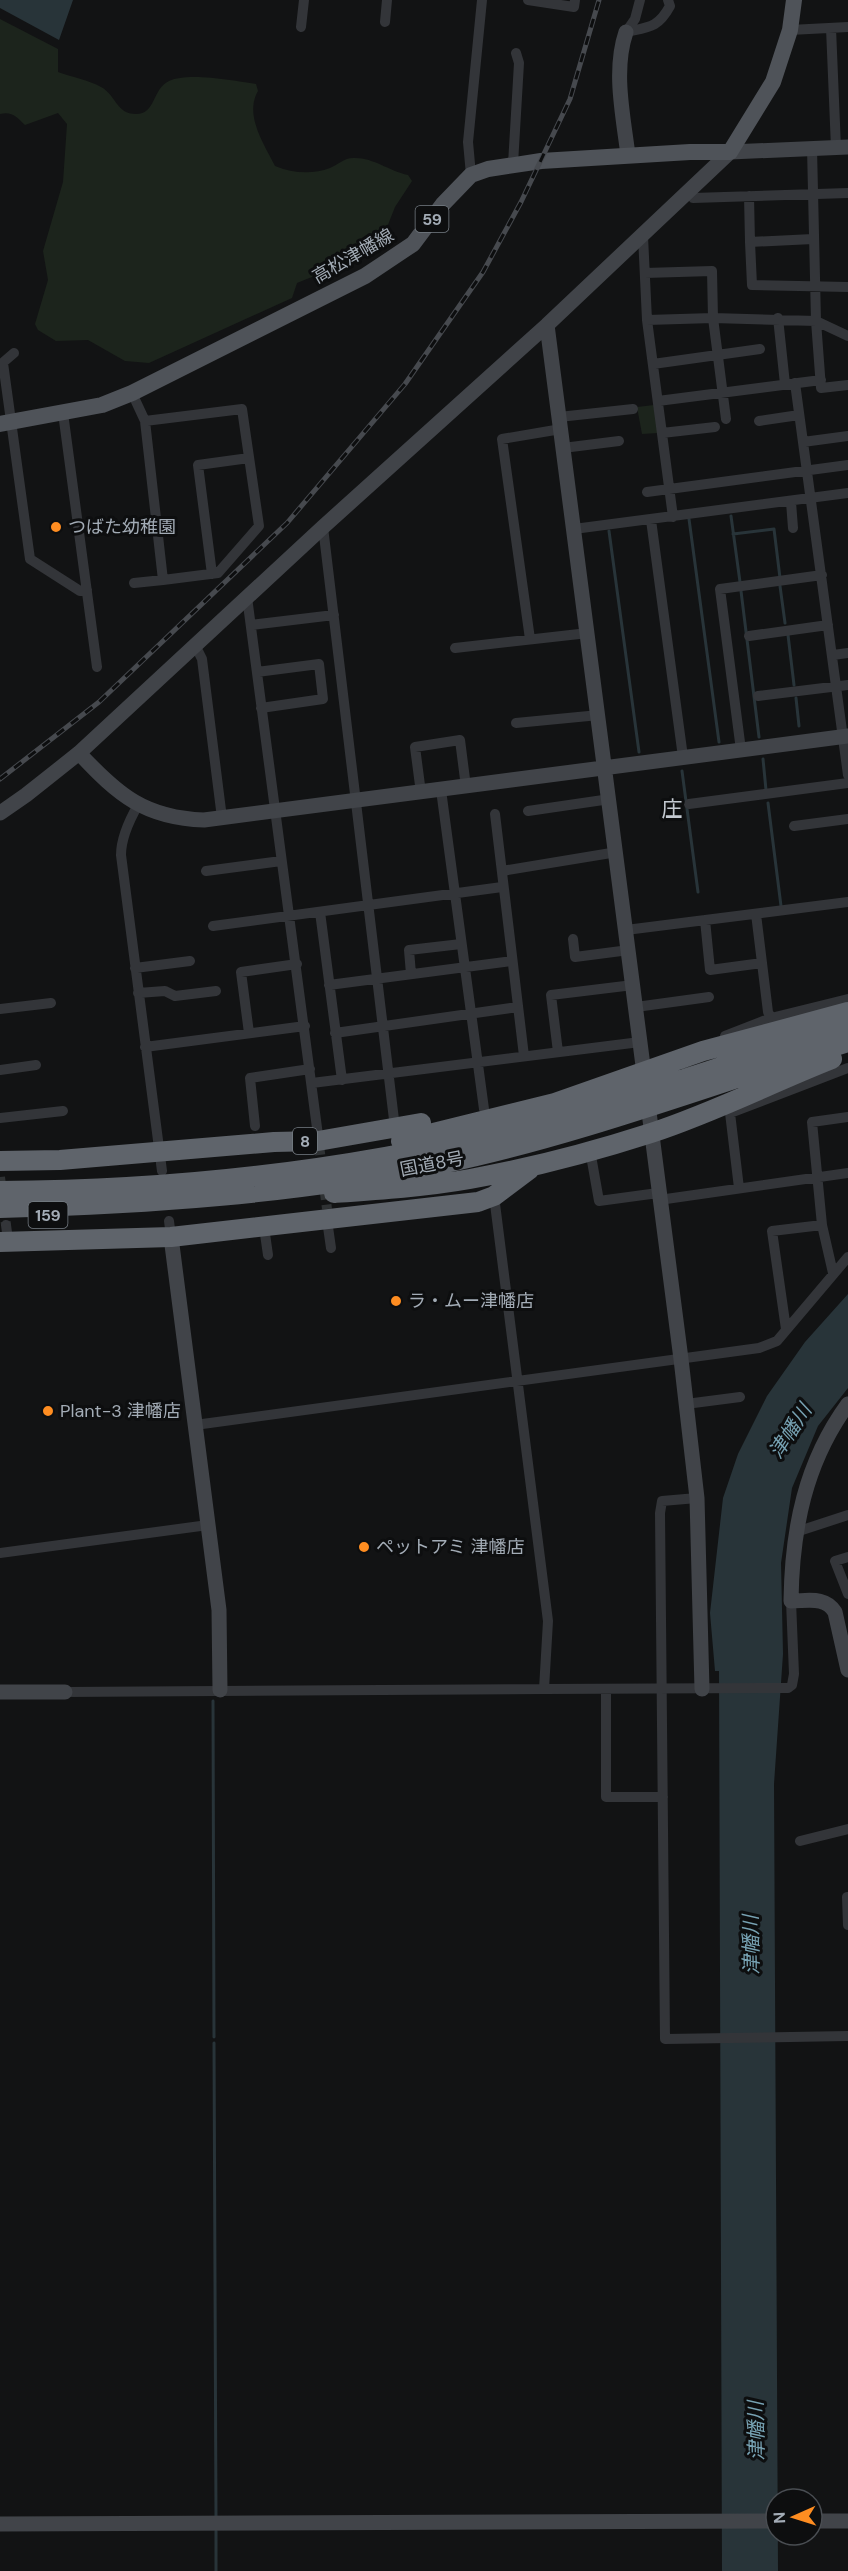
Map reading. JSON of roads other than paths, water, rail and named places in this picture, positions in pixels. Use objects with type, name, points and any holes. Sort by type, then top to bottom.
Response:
[{"type":"highway","name":"8","points":[[154,1178],[415,1138],[555,1103],[702,1052],[848,1012]]},
{"type":"highway","name":"国道8号","points":[[3,1226],[154,1178],[258,1177],[353,1163],[618,1109],[848,1027]]},
{"type":"highway","name":"国道8号","points":[[689,1085],[848,1042]]},
{"type":"highway","name":"8","points":[[0,1161],[60,1160],[154,1178],[202,1205],[398,1188],[470,1179],[537,1164],[729,1109],[802,1071],[848,1053]]},
{"type":"highway","name":"8","points":[[154,1178],[274,1142],[319,1143],[594,1084],[605,1085]]},
{"type":"highway","name":"8","points":[[3,1226],[170,1229],[264,1227],[328,1216],[418,1215],[478,1202],[494,1196],[537,1164]]},
{"type":"highway","name":"159","points":[[0,1183],[74,1184],[93,1197]]},
{"type":"highway","name":"国道8号","points":[[0,1191],[93,1197]]},
{"type":"main road","points":[[471,175],[513,164],[628,155],[730,152],[772,82],[790,30],[794,0]]},
{"type":"main road","name":"高松津幡線","points":[[5,423],[102,405],[132,393],[365,276],[413,244],[443,204],[471,175]]},
{"type":"street","points":[[301,27],[304,0]]},
{"type":"street","points":[[385,22],[387,0]]},
{"type":"street","points":[[471,175],[468,142],[482,0]]},
{"type":"street","points":[[528,0],[574,7],[575,0]]},
{"type":"street","points":[[628,155],[620,83],[620,49],[626,32],[635,19],[640,0]]},
{"type":"street","points":[[626,32],[662,21],[670,6],[668,0]]},
{"type":"street","points":[[790,30],[848,27]]},
{"type":"street","points":[[0,813],[27,795],[79,753],[643,236],[730,152],[842,147],[831,28]]},
{"type":"street","points":[[513,164],[519,63],[516,53]]},
{"type":"street","points":[[812,148],[814,288],[821,388],[848,385]]},
{"type":"street","points":[[689,192],[693,198],[848,193]]},
{"type":"street","points":[[749,196],[752,285],[848,287]]},
{"type":"street","points":[[643,236],[647,320],[673,517]]},
{"type":"street","points":[[750,242],[813,239]]},
{"type":"street","points":[[645,273],[712,271],[713,318],[726,420]]},
{"type":"street","points":[[647,320],[778,318],[816,321],[848,336]]},
{"type":"street","points":[[778,318],[790,383],[799,415],[832,656],[842,686],[848,775]]},
{"type":"street","points":[[547,324],[681,1359],[697,1497],[710,1689]]},
{"type":"street","points":[[653,364],[760,349]]},
{"type":"street","points":[[14,353],[2,364],[5,423],[30,559],[80,591],[87,590]]},
{"type":"street","points":[[658,401],[821,380]]},
{"type":"street","points":[[132,393],[145,422],[163,580]]},
{"type":"street","points":[[134,583],[218,573],[259,526],[242,409],[145,422]]},
{"type":"street","points":[[530,639],[502,439],[560,423],[633,409]]},
{"type":"street","points":[[63,413],[96,667]]},
{"type":"street","points":[[759,421],[799,415]]},
{"type":"street","points":[[662,433],[715,427]]},
{"type":"street","points":[[803,442],[848,436]]},
{"type":"street","points":[[563,448],[619,441]]},
{"type":"street","points":[[212,574],[198,465],[249,458]]},
{"type":"street","points":[[647,492],[848,465]]},
{"type":"street","points":[[574,529],[848,494]]},
{"type":"street","points":[[791,502],[793,528]]},
{"type":"street","points":[[651,520],[683,757]]},
{"type":"street","points":[[323,527],[394,1128]]},
{"type":"street","points":[[741,750],[720,589],[822,575]]},
{"type":"street","points":[[247,597],[286,909],[291,916],[319,1143]]},
{"type":"street","points":[[251,625],[334,615]]},
{"type":"street","points":[[749,636],[828,625]]},
{"type":"street","points":[[455,648],[588,633]]},
{"type":"street","points":[[195,645],[202,659],[222,818]]},
{"type":"street","points":[[832,656],[848,653]]},
{"type":"street","points":[[257,672],[319,664],[324,699],[261,708]]},
{"type":"street","points":[[758,696],[842,686]]},
{"type":"street","points":[[516,723],[598,715]]},
{"type":"street","points":[[79,753],[113,789],[138,805],[150,811],[177,818],[204,820],[846,737]]},
{"type":"street","points":[[421,793],[415,747],[460,740],[466,787]]},
{"type":"street","points":[[689,804],[848,783]]},
{"type":"street","points":[[441,790],[484,1109]]},
{"type":"street","points":[[528,811],[610,800]]},
{"type":"street","points":[[138,805],[131,817],[121,848],[145,1047],[154,1178]]},
{"type":"street","points":[[495,814],[524,1056]]},
{"type":"street","points":[[794,826],[848,819]]},
{"type":"street","points":[[502,871],[617,852]]},
{"type":"street","points":[[206,871],[281,861]]},
{"type":"street","points":[[213,926],[502,887]]},
{"type":"street","points":[[626,930],[848,902]]},
{"type":"street","points":[[320,912],[342,1080]]},
{"type":"street","points":[[756,914],[768,1012],[771,1018]]},
{"type":"street","points":[[705,920],[710,970],[762,963]]},
{"type":"street","points":[[573,939],[575,957],[629,950]]},
{"type":"street","points":[[411,974],[409,950],[461,944]]},
{"type":"street","points":[[135,968],[190,961]]},
{"type":"street","points":[[329,985],[512,962]]},
{"type":"street","points":[[249,1033],[241,972],[297,964]]},
{"type":"street","points":[[558,1052],[551,995],[633,985]]},
{"type":"street","points":[[138,993],[165,991],[175,996],[216,991]]},
{"type":"street","points":[[636,1007],[709,997]]},
{"type":"street","points":[[702,1052],[701,1046],[771,1018],[848,999]]},
{"type":"street","points":[[0,1009],[51,1003]]},
{"type":"street","points":[[335,1033],[518,1007]]},
{"type":"street","points":[[145,1047],[305,1026]]},
{"type":"street","points":[[312,1083],[640,1042]]},
{"type":"street","points":[[0,1070],[36,1065]]},
{"type":"street","points":[[739,1188],[729,1109],[848,1068]]},
{"type":"street","points":[[255,1126],[250,1078],[310,1069]]},
{"type":"street","points":[[0,1118],[63,1111]]},
{"type":"street","points":[[833,1274],[822,1225],[812,1122],[848,1117]]},
{"type":"street","points":[[590,1149],[599,1201],[739,1188],[848,1173]]},
{"type":"street","points":[[494,1196],[548,1621],[544,1689]]},
{"type":"street","points":[[328,1216],[331,1248]]},
{"type":"street","points":[[786,1329],[772,1232],[822,1225]]},
{"type":"street","points":[[264,1227],[268,1255]]},
{"type":"street","points":[[170,1229],[219,1610],[220,1690]]},
{"type":"street","points":[[195,1425],[759,1348],[777,1341],[848,1257]]},
{"type":"street","points":[[686,1404],[740,1397]]},
{"type":"street","points":[[0,1692],[710,1689],[783,1688],[792,1685],[794,1674],[791,1601],[796,1532],[807,1480],[831,1427],[848,1404]]},
{"type":"street","points":[[697,1497],[662,1501],[661,1689],[665,2039],[789,2039],[848,2036]]},
{"type":"street","points":[[796,1532],[848,1515]]},
{"type":"street","points":[[0,1553],[208,1525]]},
{"type":"street","points":[[831,1606],[848,1596],[835,1561],[848,1557]]},
{"type":"street","points":[[791,1601],[821,1600],[831,1606],[835,1612],[848,1670]]},
{"type":"street","points":[[606,1689],[606,1797],[663,1797]]},
{"type":"street","points":[[800,1841],[848,1829]]},
{"type":"street","points":[[846,1898],[848,1925]]},
{"type":"street","points":[[0,2524],[764,2521]]},
{"type":"street","points":[[824,2521],[848,2521]]},
{"type":"water","points":[[0,0],[73,0],[59,40],[0,8]]},
{"type":"water","name":"津幡川","points":[[848,1294],[848,1388],[818,1426],[792,1488],[781,1563],[783,1654],[774,1784],[778,2487],[764,2487],[764,2547],[778,2547],[778,2571],[722,2571],[719,1671],[715,1671],[710,1613],[723,1498],[738,1454],[767,1396],[805,1342]]},
{"type":"waterway","points":[[731,516],[740,582]]},
{"type":"waterway","points":[[689,519],[719,742]]},
{"type":"waterway","points":[[733,534],[774,529],[780,578]]},
{"type":"waterway","points":[[609,531],[639,752]]},
{"type":"waterway","points":[[780,586],[785,623]]},
{"type":"waterway","points":[[741,591],[759,737]]},
{"type":"waterway","points":[[788,635],[794,685]]},
{"type":"waterway","points":[[796,698],[799,726]]},
{"type":"waterway","points":[[763,759],[766,790]]},
{"type":"waterway","points":[[682,771],[698,892]]},
{"type":"waterway","points":[[768,803],[781,906]]},
{"type":"waterway","points":[[213,1701],[214,2037]]},
{"type":"waterway","points":[[214,2043],[216,2517]]},
{"type":"waterway","points":[[216,2531],[216,2571]]},
{"type":"tunnel","points":[[319,1145],[327,1209]]},
{"type":"tunnel","points":[[0,1177],[6,1225]]},
{"type":"railway","points":[[0,779],[99,702],[287,523],[405,384],[483,272],[521,202],[570,99],[599,0]]},
{"type":"place","name":"つばた幼稚園","points":[[56,527]]},
{"type":"place","name":"ラ・ムー津幡店","points":[[396,1301]]},
{"type":"place","name":"Plant-3 津幡店","points":[[48,1411]]},
{"type":"place","name":"ペットアミ 津幡店","points":[[364,1547]]},
{"type":"district","name":"庄","points":[[672,809]]}]
